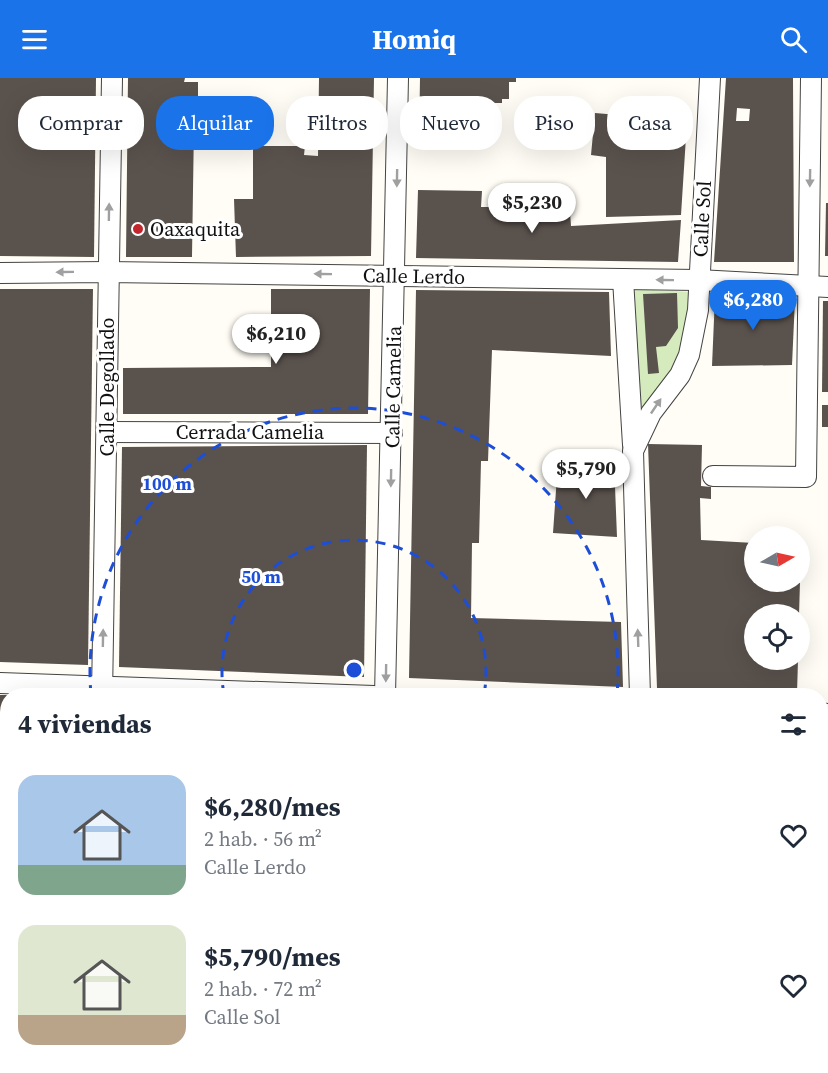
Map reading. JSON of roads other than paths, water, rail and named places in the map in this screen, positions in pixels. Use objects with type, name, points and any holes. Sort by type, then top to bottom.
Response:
[{"type":"street","name":"Calle Degollado","points":[[102,688],[107,432],[107,272],[112,78]]},
{"type":"street","name":"Calle Camelia","points":[[386,688],[398,78]]},
{"type":"street","name":"Calle Sol","points":[[633,451],[651,413],[680,375],[689,355],[698,310],[710,78]]},
{"type":"street","points":[[713,476],[806,477],[818,286],[811,78]]},
{"type":"street","name":"Calle Lerdo","points":[[0,273],[395,275],[699,280],[818,286]]},
{"type":"street","name":"Calle Sol","points":[[623,279],[633,451],[640,688]]},
{"type":"street","name":"Cerrada Camelia","points":[[107,432],[392,432]]},
{"type":"street","points":[[0,683],[73,688]]},
{"type":"place","name":"Oaxaquita","points":[[138,229]]}]
